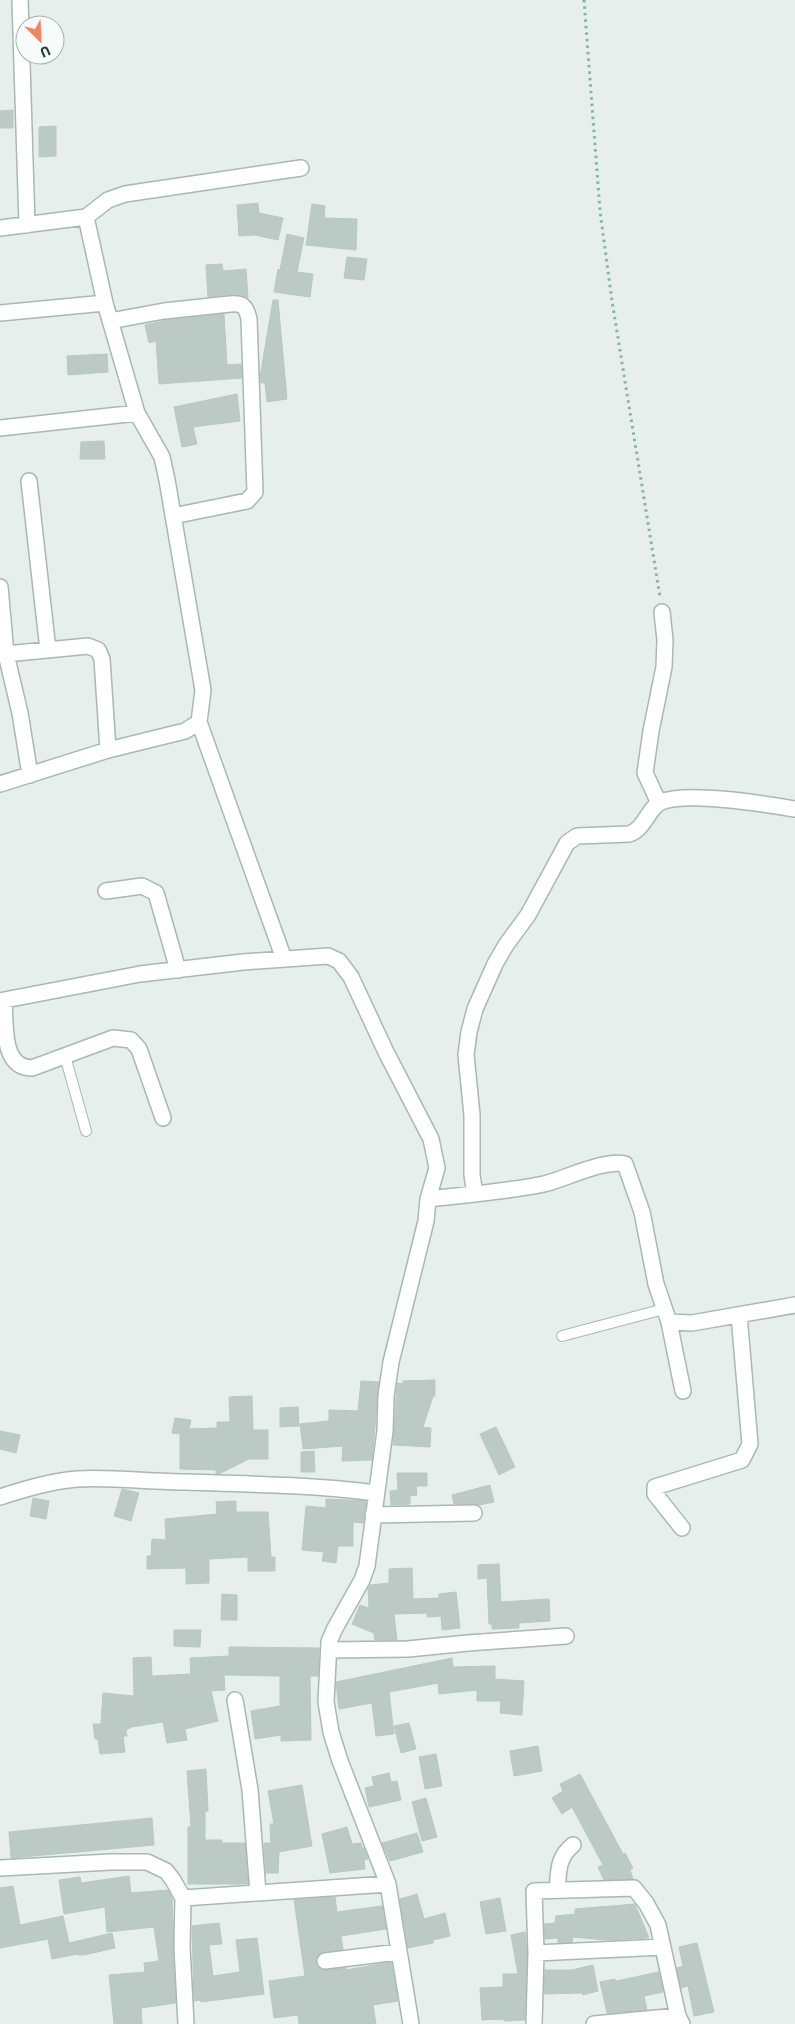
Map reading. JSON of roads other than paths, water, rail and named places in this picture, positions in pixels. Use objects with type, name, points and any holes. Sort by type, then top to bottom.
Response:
[{"type":"street","points":[[20,0],[27,226]]},
{"type":"street","points":[[0,228],[86,217],[108,200],[125,194],[301,168]]},
{"type":"street","points":[[86,217],[105,303],[137,413],[162,457],[204,690],[199,722],[284,959]]},
{"type":"street","points":[[0,313],[105,303]]},
{"type":"street","points":[[110,321],[164,311],[240,303],[246,308],[255,492],[247,501],[173,516]]},
{"type":"street","points":[[0,428],[137,413]]},
{"type":"street","points":[[30,481],[48,650]]},
{"type":"street","points":[[0,587],[4,648],[20,713],[30,775]]},
{"type":"street","points":[[658,803],[645,773],[664,667],[665,640],[662,612]]},
{"type":"street","points":[[4,648],[48,650],[88,646],[98,650],[102,659],[108,750]]},
{"type":"street","points":[[0,784],[108,750],[184,731],[199,722]]},
{"type":"street","points":[[475,1194],[472,1175],[472,1115],[466,1055],[475,1009],[495,964],[528,915],[571,839],[577,836],[629,834],[636,832],[658,803],[686,797],[795,809]]},
{"type":"street","points":[[106,891],[142,886],[156,893],[178,970]]},
{"type":"street","points":[[163,1118],[139,1049],[131,1040],[113,1038],[32,1068],[24,1068],[15,1063],[9,1054],[2,1001],[140,974],[243,962],[328,956],[339,961],[351,977],[394,1069],[431,1139],[437,1168],[432,1199],[391,1362],[386,1396],[385,1431],[367,1566],[362,1580],[329,1642],[326,1702],[331,1732],[340,1761],[388,1884],[411,2024]]},
{"type":"street","points":[[432,1199],[545,1184],[588,1169],[620,1163],[625,1164],[642,1212],[656,1284],[666,1316],[683,1391]]},
{"type":"street","points":[[666,1316],[692,1322],[795,1305]]},
{"type":"street","points":[[682,1528],[655,1494],[656,1487],[742,1460],[750,1444],[739,1314]]},
{"type":"street","points":[[0,1497],[44,1484],[76,1479],[107,1478],[144,1482],[301,1486],[376,1493]]},
{"type":"street","points":[[374,1515],[474,1512]]},
{"type":"street","points":[[329,1650],[408,1649],[566,1636]]},
{"type":"street","points":[[235,1700],[250,1790],[258,1893]]},
{"type":"street","points":[[557,1890],[560,1863],[564,1852],[573,1845]]},
{"type":"street","points":[[0,1868],[147,1862],[166,1871],[182,1898],[182,1947],[186,2024]]},
{"type":"street","points":[[182,1898],[388,1884]]},
{"type":"street","points":[[534,2024],[536,1952],[534,1891],[634,1888],[646,1903],[658,1925],[680,2020],[594,2024]]},
{"type":"street","points":[[536,1952],[663,1946]]},
{"type":"street","points":[[325,1961],[398,1952]]},
{"type":"lane","points":[[65,1056],[86,1131]]},
{"type":"lane","points":[[562,1336],[666,1316]]}]
